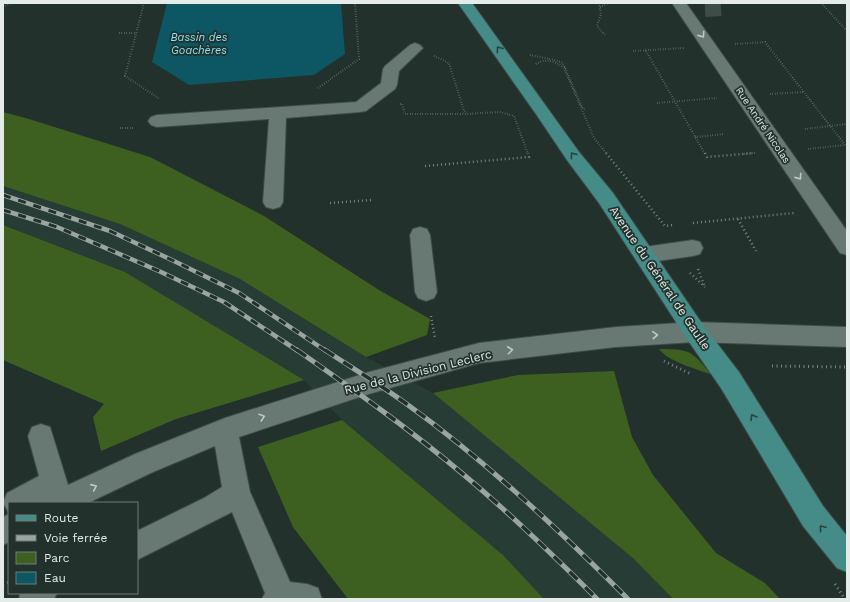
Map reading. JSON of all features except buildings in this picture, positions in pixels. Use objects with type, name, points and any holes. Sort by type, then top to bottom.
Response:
[{"type":"main road","name":"Avenue du Général de Gaulle","points":[[465,3],[542,110],[573,156],[606,198],[694,332],[737,391],[813,516],[847,558]]},
{"type":"street","name":"Rue André Nicolas","points":[[687,8],[847,247]]},
{"type":"street","points":[[157,121],[360,107],[389,85],[391,69],[415,48]]},
{"type":"street","points":[[273,202],[278,113]]},
{"type":"street","points":[[420,235],[426,292]]},
{"type":"street","points":[[644,255],[693,248]]},
{"type":"street","name":"Rue de la Division Leclerc","points":[[23,502],[57,496],[225,430],[310,401],[479,353],[616,337],[694,332],[847,337]]},
{"type":"street","points":[[225,430],[237,492],[288,598]]},
{"type":"street","points":[[41,436],[57,496]]},
{"type":"street","points":[[138,546],[214,508],[237,492]]},
{"type":"path","points":[[3,7],[11,3]]},
{"type":"path","points":[[144,3],[125,76],[160,99]]},
{"type":"path","points":[[314,91],[359,58],[354,3]]},
{"type":"path","points":[[599,3],[601,14],[597,26],[606,36]]},
{"type":"path","points":[[600,6],[609,3]]},
{"type":"path","points":[[821,3],[847,31]]},
{"type":"path","points":[[119,33],[135,33]]},
{"type":"path","points":[[765,42],[845,145]]},
{"type":"path","points":[[415,48],[449,63],[465,114]]},
{"type":"path","points":[[633,51],[646,51],[707,157]]},
{"type":"path","points":[[526,52],[536,58],[558,59],[563,63],[583,109],[585,109]]},
{"type":"path","points":[[535,63],[546,60],[560,64],[564,68],[594,138],[665,226],[680,224]]},
{"type":"path","points":[[405,114],[465,114],[500,112],[514,116],[528,157],[425,166]]},
{"type":"path","points":[[805,129],[847,124]]},
{"type":"path","points":[[695,137],[724,134]]},
{"type":"path","points":[[330,203],[372,200]]},
{"type":"path","points":[[687,224],[822,211]]},
{"type":"path","points":[[738,219],[756,251]]},
{"type":"path","points":[[686,270],[705,287]]},
{"type":"path","points":[[426,292],[435,338]]},
{"type":"path","points":[[660,358],[677,368],[694,375]]},
{"type":"path","points":[[772,366],[847,367]]},
{"type":"shaded area","points":[[3,186],[120,224],[240,279],[366,357],[433,393],[634,559],[673,599],[544,599],[503,555],[342,420],[304,380],[125,272],[3,225]]},
{"type":"green space","points":[[3,112],[150,157],[264,216],[379,290],[430,319],[427,335],[366,357],[240,279],[120,224],[3,186]]},
{"type":"green space","points":[[3,225],[125,272],[304,380],[176,419],[101,451],[93,417],[104,404],[3,360]]},
{"type":"green space","points":[[659,349],[678,350],[690,353],[700,361],[712,375],[669,358]]},
{"type":"green space","points":[[614,371],[632,437],[653,475],[716,553],[765,583],[780,599],[673,599],[634,559],[433,393],[518,375]]},
{"type":"green space","points":[[342,420],[503,555],[544,599],[348,599],[293,527],[258,447]]},
{"type":"water","name":"Bassin des Goachères","points":[[167,3],[341,3],[345,54],[314,75],[189,85],[152,62]]},
{"type":"tunnel","points":[[705,9],[723,8]]},
{"type":"railway","points":[[3,195],[110,231],[174,261],[239,293],[326,351]]},
{"type":"railway","points":[[3,210],[57,227],[161,272],[224,302],[298,351]]},
{"type":"railway","points":[[297,350],[444,458],[515,520],[597,599]]},
{"type":"railway","points":[[325,350],[398,398],[494,473],[549,522],[628,599]]}]
